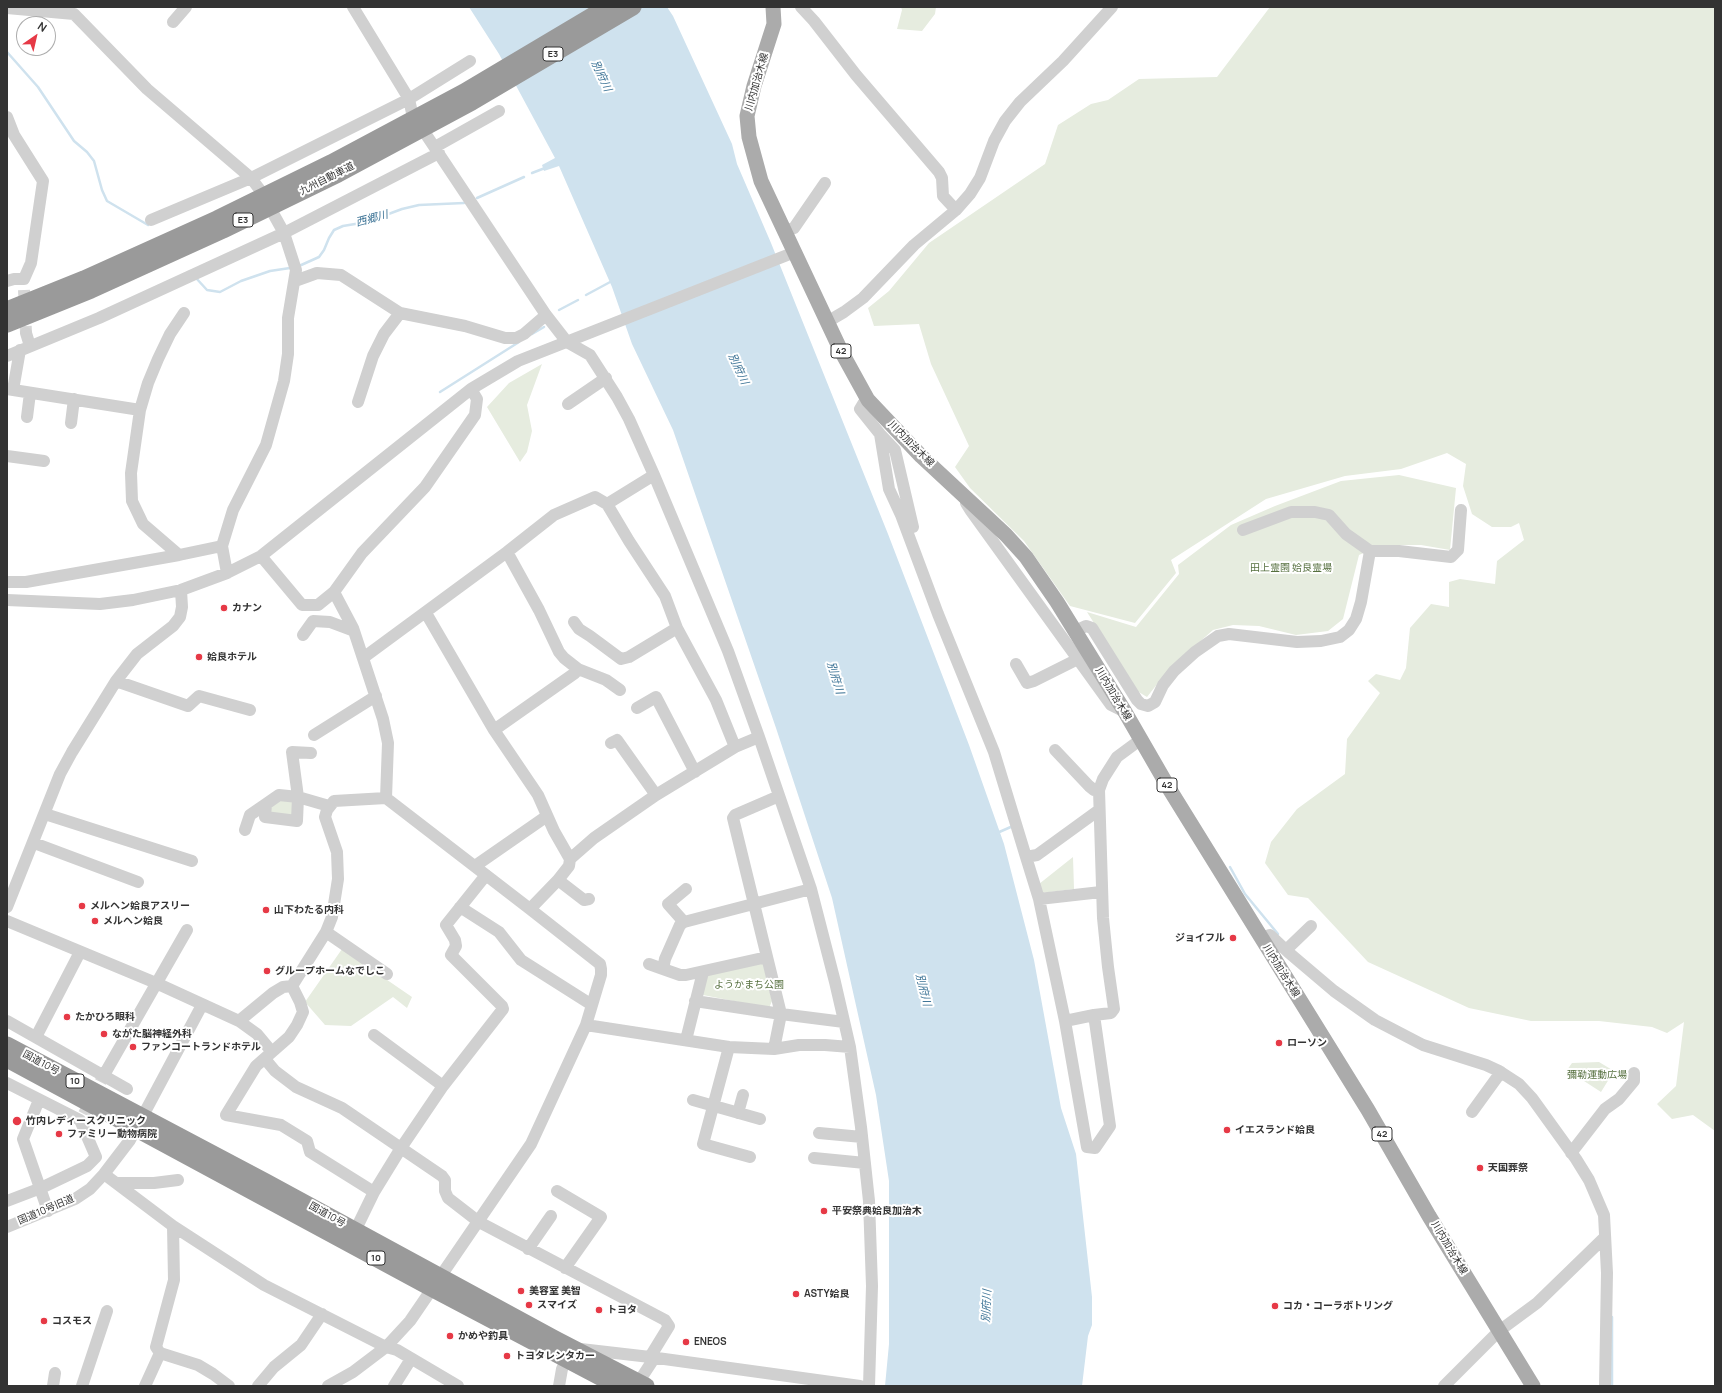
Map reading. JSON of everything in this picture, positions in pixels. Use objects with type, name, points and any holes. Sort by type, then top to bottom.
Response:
[{"type":"highway","name":"九州自動車道","points":[[7,310],[84,278],[217,219],[468,97],[607,7]]},
{"type":"highway","name":"九州自動車道","points":[[7,324],[91,290],[222,230],[338,174],[468,97],[633,7]]},
{"type":"highway","name":"国道10号","points":[[7,1045],[140,1122],[569,1354],[640,1385]]},
{"type":"highway","name":"国道10号","points":[[7,1059],[140,1122],[355,1231],[437,1283]]},
{"type":"highway","name":"国道10号","points":[[569,1354],[617,1386]]},
{"type":"main road","name":"川内加治木線","points":[[773,7],[774,24],[754,86],[747,116],[749,137],[761,181],[785,231],[790,254],[868,400],[921,456],[1006,534],[1026,557],[1057,602],[1261,938],[1368,1110],[1404,1173],[1533,1386]]},
{"type":"street","points":[[173,22],[186,7]]},
{"type":"street","points":[[353,7],[409,99],[412,114]]},
{"type":"street","points":[[801,7],[814,21],[856,75],[939,172],[942,178],[943,196],[956,210]]},
{"type":"street","points":[[827,322],[863,298],[914,245],[956,210],[970,194],[980,178],[994,141],[1004,121],[1031,91],[1063,61],[1112,7]]},
{"type":"street","points":[[7,8],[77,11],[147,89],[251,178],[260,190]]},
{"type":"street","points":[[152,220],[251,178],[409,99],[470,61]]},
{"type":"street","points":[[7,356],[99,318],[284,233],[437,150],[499,111]]},
{"type":"street","points":[[7,117],[14,135],[43,181],[31,263],[24,284],[14,279],[7,281]]},
{"type":"street","points":[[427,136],[546,315],[567,342],[590,355],[606,378],[629,419],[728,651],[760,737],[811,889],[850,1047],[869,1202],[872,1286],[869,1386]]},
{"type":"street","points":[[785,231],[794,228],[825,183]]},
{"type":"street","points":[[227,573],[222,546],[233,510],[266,445],[284,381],[288,354],[288,318],[296,270],[284,233],[274,215]]},
{"type":"street","points":[[7,600],[100,604],[133,600],[181,590],[227,573],[261,556],[471,389],[518,361],[790,254]]},
{"type":"street","points":[[295,281],[317,273],[341,275],[400,313],[466,326],[506,338],[516,338],[524,334],[546,315]]},
{"type":"street","points":[[179,555],[143,524],[132,501],[131,473],[140,410],[148,383],[170,334],[184,313]]},
{"type":"street","points":[[358,402],[373,356],[384,334],[400,313]]},
{"type":"street","points":[[26,333],[25,348],[10,389],[140,410]]},
{"type":"street","points":[[568,404],[606,378]]},
{"type":"street","points":[[261,556],[302,605],[312,607],[318,605],[334,592],[362,553],[425,487],[476,415],[477,399],[471,389]]},
{"type":"street","points":[[27,417],[30,392]]},
{"type":"street","points":[[71,423],[74,399]]},
{"type":"street","points":[[868,400],[860,409],[880,434],[896,450],[915,537],[928,572]]},
{"type":"street","points":[[880,434],[889,488],[994,752],[1039,899],[1065,1021],[1087,1147],[1094,1148],[1110,1126],[1094,1015]]},
{"type":"street","points":[[7,456],[44,461]]},
{"type":"street","points":[[607,504],[654,475]]},
{"type":"street","points":[[363,658],[426,613],[554,515],[595,497],[607,504],[633,548],[665,596],[677,628],[716,700],[735,747]]},
{"type":"street","points":[[968,498],[966,504],[1111,705],[1125,712]]},
{"type":"street","points":[[1243,530],[1291,512],[1316,512],[1329,516],[1346,534],[1370,551],[1399,551],[1452,557],[1458,550],[1462,510]]},
{"type":"street","points":[[7,582],[26,582],[222,546]]},
{"type":"street","points":[[1075,631],[1086,626],[1092,628],[1137,700],[1141,704],[1148,706],[1155,702],[1163,685],[1174,671],[1195,652],[1218,636],[1229,634],[1297,642],[1321,641],[1340,637],[1350,630],[1356,619],[1361,602],[1370,551]]},
{"type":"street","points":[[507,552],[539,610],[559,652],[578,669],[606,680],[620,690]]},
{"type":"street","points":[[7,907],[34,843],[60,774],[72,752],[116,681],[137,654],[173,626],[180,617],[182,607],[181,590]]},
{"type":"street","points":[[334,592],[338,602],[345,610],[354,631],[376,696],[388,743],[386,798]]},
{"type":"street","points":[[426,613],[494,730],[538,795],[554,831],[570,859],[569,866],[558,880],[530,909]]},
{"type":"street","points":[[303,635],[313,621],[330,622],[354,631]]},
{"type":"street","points":[[574,622],[579,630],[590,636],[621,659],[629,658],[677,628]]},
{"type":"street","points":[[1016,664],[1027,683],[1078,659]]},
{"type":"street","points":[[494,730],[575,673],[578,669]]},
{"type":"street","points":[[116,681],[188,706],[199,696],[250,710]]},
{"type":"street","points":[[314,735],[376,696]]},
{"type":"street","points":[[637,708],[656,697],[694,772]]},
{"type":"street","points":[[570,859],[594,838],[656,795],[735,747],[760,737]]},
{"type":"street","points":[[611,742],[617,740],[656,795]]},
{"type":"street","points":[[1094,788],[1117,757],[1140,740]]},
{"type":"street","points":[[1055,750],[1094,788],[1099,810],[1101,892],[1107,960],[1114,1009],[1111,1013],[1065,1021]]},
{"type":"street","points":[[266,804],[265,817],[297,821],[298,797],[292,752],[311,753]]},
{"type":"street","points":[[245,830],[250,815],[279,795],[298,797],[329,806]]},
{"type":"street","points":[[774,1049],[781,1014],[733,818],[735,815],[779,796]]},
{"type":"street","points":[[292,986],[326,932],[332,918],[338,879],[337,852],[325,817],[329,806],[334,801],[386,798],[600,964],[601,975],[586,1025],[531,1144],[410,1322],[386,1347],[353,1372],[328,1386]]},
{"type":"street","points":[[1026,857],[1037,855],[1099,810]]},
{"type":"street","points":[[45,814],[192,861]]},
{"type":"street","points":[[475,866],[547,816]]},
{"type":"street","points":[[34,843],[138,882]]},
{"type":"street","points":[[355,1231],[374,1192],[400,1148],[444,1086],[503,1009],[502,1006],[451,955],[456,946],[455,940],[446,925],[486,875]]},
{"type":"street","points":[[558,880],[584,900],[589,899]]},
{"type":"street","points":[[684,922],[668,904],[686,889]]},
{"type":"street","points":[[663,969],[668,952],[680,925],[684,922],[811,889]]},
{"type":"street","points":[[1039,899],[1101,892]]},
{"type":"street","points":[[460,907],[499,932],[521,960],[592,1005]]},
{"type":"street","points":[[7,921],[156,983],[239,1021],[256,1034],[269,1056],[275,1071],[296,1087],[342,1108],[442,1176],[445,1180],[445,1191],[448,1198],[479,1222],[665,1320],[669,1326],[652,1357],[640,1385]]},
{"type":"street","points":[[1289,948],[1311,926]]},
{"type":"street","points":[[104,1075],[187,930]]},
{"type":"street","points":[[326,932],[387,974]]},
{"type":"street","points":[[1261,938],[1270,935],[1289,948],[1334,991],[1375,1020],[1423,1045],[1486,1065],[1501,1072],[1519,1084],[1574,1149],[1597,1196],[1604,1216],[1607,1273],[1606,1386]]},
{"type":"street","points":[[36,1037],[80,952]]},
{"type":"street","points":[[649,964],[680,975],[703,972],[767,958]]},
{"type":"street","points":[[686,1040],[703,972]]},
{"type":"street","points":[[239,1021],[273,993],[283,987],[292,986]]},
{"type":"street","points":[[292,986],[303,1012],[297,1025],[289,1037],[256,1066],[226,1115],[281,1125],[306,1141],[310,1152],[374,1192]]},
{"type":"street","points":[[695,1001],[844,1022]]},
{"type":"street","name":"国道10号旧道","points":[[7,1227],[75,1199],[90,1189],[104,1174],[128,1142],[140,1122],[202,1005]]},
{"type":"street","points":[[7,1021],[127,1089]]},
{"type":"street","points":[[586,1025],[729,1047],[774,1049],[799,1045],[825,1044],[850,1047]]},
{"type":"street","points":[[374,1035],[444,1086]]},
{"type":"street","points":[[729,1047],[703,1144],[750,1158]]},
{"type":"street","points":[[1472,1112],[1501,1072]]},
{"type":"street","points":[[1574,1149],[1605,1109],[1619,1099],[1634,1081],[1634,1073]]},
{"type":"street","points":[[7,1084],[40,1100],[82,1117],[96,1157],[87,1166],[40,1188],[7,1201]]},
{"type":"street","points":[[738,1113],[743,1095]]},
{"type":"street","points":[[40,1100],[23,1140],[48,1211]]},
{"type":"street","points":[[693,1100],[760,1119]]},
{"type":"street","points":[[819,1133],[862,1137]]},
{"type":"street","points":[[814,1158],[865,1163]]},
{"type":"street","points":[[104,1174],[173,1226],[264,1285],[386,1347],[397,1350],[458,1386]]},
{"type":"street","points":[[116,1183],[154,1183],[178,1180]]},
{"type":"street","points":[[557,1191],[601,1217],[565,1268]]},
{"type":"street","points":[[528,1249],[552,1216]]},
{"type":"street","points":[[173,1226],[174,1280],[156,1347],[160,1353],[198,1366],[213,1374],[229,1386]]},
{"type":"street","points":[[1444,1386],[1499,1331],[1537,1303],[1605,1237]]},
{"type":"street","points":[[82,1386],[107,1311]]},
{"type":"street","points":[[258,1386],[274,1367],[301,1345],[322,1314]]},
{"type":"street","points":[[145,1386],[160,1353]]},
{"type":"street","points":[[559,1386],[562,1369],[569,1354],[652,1357],[860,1386]]},
{"type":"street","points":[[394,1386],[411,1359]]},
{"type":"street","points":[[53,1386],[55,1374]]},
{"type":"green space","points":[[901,7],[936,7],[935,14],[922,31],[897,29],[902,10]]},
{"type":"green space","points":[[1270,7],[1715,7],[1715,1131],[1693,1115],[1672,1119],[1657,1104],[1676,1086],[1684,1022],[1667,1033],[1652,1027],[1599,1021],[1531,1021],[1469,1008],[1368,962],[1308,898],[1288,895],[1265,863],[1271,842],[1297,809],[1345,774],[1347,739],[1380,693],[1368,681],[1376,674],[1400,680],[1406,668],[1410,628],[1431,604],[1449,607],[1449,582],[1460,579],[1495,584],[1497,561],[1524,540],[1519,523],[1511,527],[1492,527],[1472,514],[1463,486],[1466,464],[1447,453],[1401,469],[1345,476],[1266,499],[1171,560],[1176,573],[1135,623],[1070,606],[1024,541],[970,488],[955,467],[969,446],[931,364],[919,324],[874,326],[868,308],[889,291],[929,243],[1045,164],[1058,125],[1091,104],[1108,100],[1139,79],[1217,77]]},
{"type":"green space","points":[[542,364],[527,405],[532,431],[527,452],[520,462],[487,407],[509,383]]},
{"type":"green space","name":"田上霊園 姶良霊場","points":[[1399,475],[1456,488],[1450,550],[1421,545],[1381,545],[1359,555],[1343,619],[1328,631],[1296,635],[1259,626],[1233,625],[1213,630],[1169,669],[1147,697],[1137,691],[1087,612],[1136,627],[1179,574],[1178,565],[1231,525],[1275,506],[1341,481]]},
{"type":"green space","points":[[280,796],[297,798],[295,819],[267,816],[268,806]]},
{"type":"green space","points":[[1073,857],[1074,889],[1041,893],[1039,884]]},
{"type":"green space","points":[[342,949],[412,997],[407,1008],[393,997],[351,1026],[325,1025],[305,1002]]},
{"type":"green space","name":"ようかまち公園","points":[[763,963],[772,1001],[769,1008],[703,995],[707,975]]},
{"type":"green space","name":"彌勒運動広場","points":[[1599,1062],[1614,1071],[1601,1092],[1567,1070],[1572,1063]]},
{"type":"water","name":"別府川","points":[[469,7],[667,7],[673,16],[732,144],[737,164],[771,243],[888,534],[969,745],[1004,844],[1034,960],[1061,1108],[1076,1154],[1092,1297],[1092,1325],[1088,1336],[1082,1386],[885,1386],[889,1344],[889,1181],[876,1095],[832,898],[776,728],[673,430],[632,344],[612,287],[559,166],[544,171],[542,165],[555,158],[499,54]]},
{"type":"waterway","points":[[7,52],[38,87],[74,141],[87,152],[94,161],[102,190],[107,201],[148,225]]},
{"type":"waterway","points":[[532,173],[545,168]]},
{"type":"waterway","name":"西郷川","points":[[477,198],[524,177]]},
{"type":"waterway","name":"西郷川","points":[[299,266],[319,257],[334,230],[343,226],[367,222],[402,209],[419,205],[464,203]]},
{"type":"waterway","name":"西郷川","points":[[196,278],[207,290],[220,292],[241,281],[270,271],[290,268]]},
{"type":"waterway","points":[[586,295],[612,281]]},
{"type":"waterway","points":[[559,310],[578,300]]},
{"type":"waterway","points":[[532,334],[544,327]]},
{"type":"waterway","points":[[440,392],[519,342]]},
{"type":"waterway","points":[[997,833],[1013,826]]},
{"type":"waterway","points":[[1230,867],[1245,894],[1278,934]]},
{"type":"waterway","points":[[1612,1317],[1612,1386]]},
{"type":"tunnel","points":[[24,290],[26,333]]},
{"type":"tunnel","points":[[84,1114],[104,1075]]},
{"type":"place","name":"カナン","points":[[224,608]]},
{"type":"place","name":"姶良ホテル","points":[[199,657]]},
{"type":"place","name":"メルヘン姶良アスリー","points":[[82,906]]},
{"type":"place","name":"山下わたる内科","points":[[266,910]]},
{"type":"place","name":"メルヘン姶良","points":[[95,921]]},
{"type":"place","name":"ジョイフル","points":[[1233,938]]},
{"type":"place","name":"グループホームなでしこ","points":[[267,971]]},
{"type":"place","name":"たかひろ眼科","points":[[67,1017]]},
{"type":"place","name":"ながた脳神経外科","points":[[104,1034]]},
{"type":"place","name":"ローソン","points":[[1279,1043]]},
{"type":"place","name":"ファンコートランドホテル","points":[[133,1047]]},
{"type":"place","name":"竹内レディースクリニック","points":[[17,1121]]},
{"type":"place","name":"イエスランド姶良","points":[[1227,1130]]},
{"type":"place","name":"ファミリー動物病院","points":[[59,1134]]},
{"type":"place","name":"天国葬祭","points":[[1480,1168]]},
{"type":"place","name":"平安祭典姶良加治木","points":[[824,1211]]},
{"type":"place","name":"美容室 美智","points":[[521,1291]]},
{"type":"place","name":"ASTY姶良","points":[[796,1294]]},
{"type":"place","name":"スマイズ","points":[[529,1305]]},
{"type":"place","name":"コカ・コーラボトリング","points":[[1275,1306]]},
{"type":"place","name":"トヨタ","points":[[599,1310]]},
{"type":"place","name":"コスモス","points":[[44,1321]]},
{"type":"place","name":"かめや釣具","points":[[450,1336]]},
{"type":"place","name":"ENEOS","points":[[686,1342]]},
{"type":"place","name":"トヨタレンタカー","points":[[507,1356]]}]
